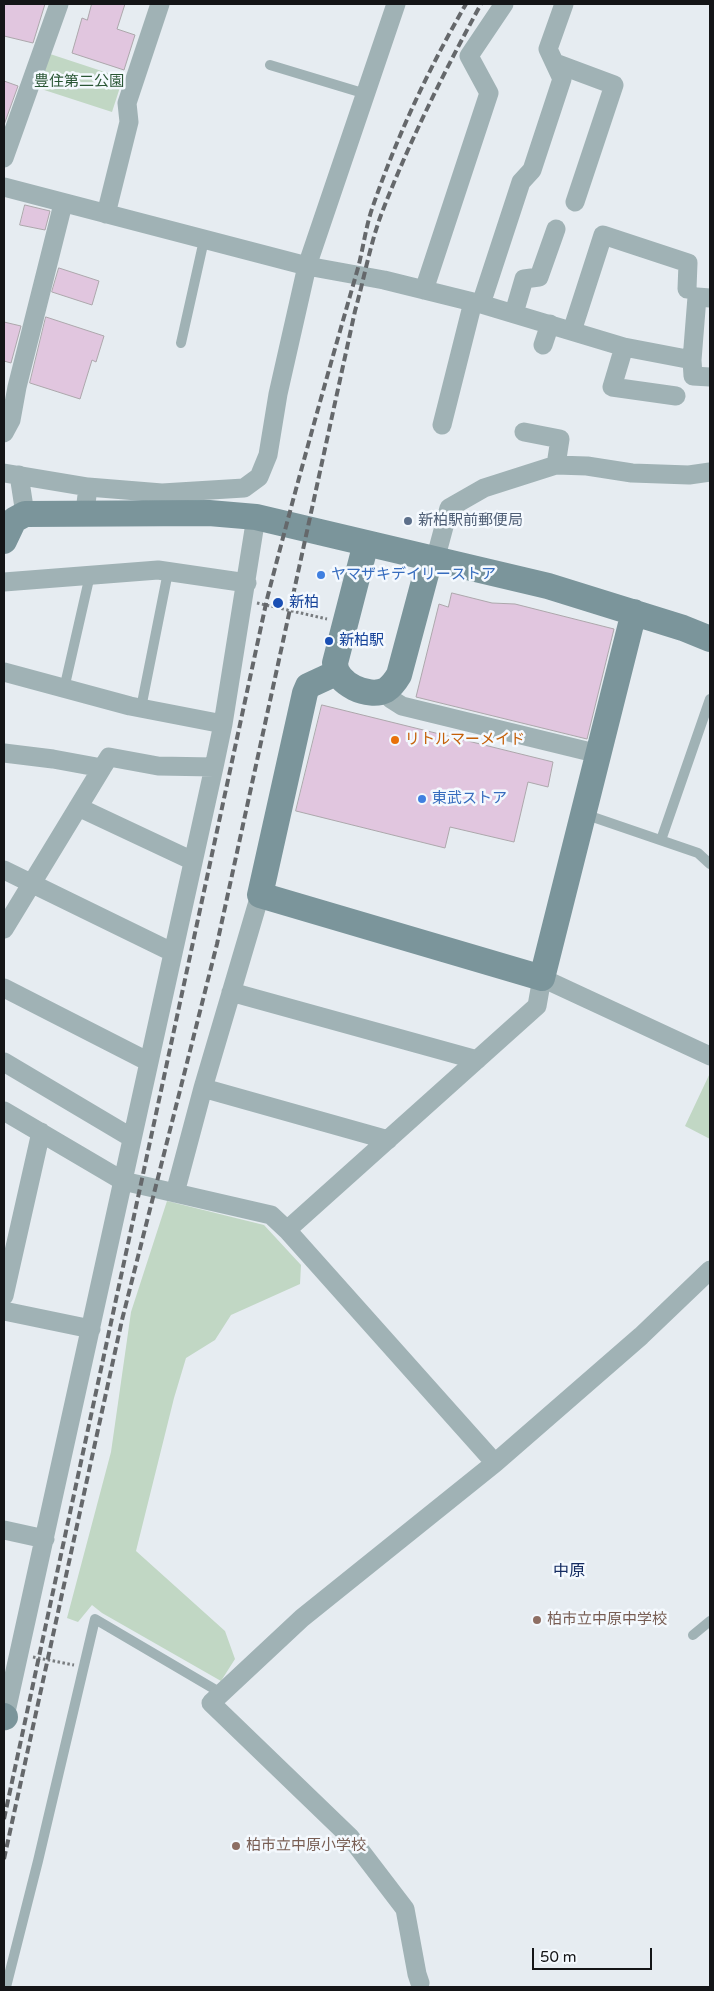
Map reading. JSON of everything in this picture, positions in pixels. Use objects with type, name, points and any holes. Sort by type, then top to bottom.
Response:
[{"type":"street","points":[[4,158],[59,4]]},
{"type":"street","points":[[106,214],[129,122],[127,103],[160,4]]},
{"type":"street","points":[[4,541],[14,520],[25,514],[86,500],[244,488],[259,477],[268,455],[278,394],[307,266],[396,4]]},
{"type":"street","points":[[424,290],[489,93],[469,56],[504,4]]},
{"type":"street","points":[[442,425],[477,303],[521,182],[532,170],[562,79],[548,49],[564,4]]},
{"type":"street","points":[[555,63],[614,85],[575,202]]},
{"type":"street","points":[[4,187],[63,204],[307,266],[384,280],[477,303],[624,347],[692,360]]},
{"type":"street","points":[[4,432],[11,420],[17,387],[63,204]]},
{"type":"street","points":[[514,313],[524,279],[539,277],[556,229]]},
{"type":"street","points":[[572,330],[603,235],[688,263],[687,289]]},
{"type":"street","points":[[710,298],[697,297],[692,360],[692,376],[710,377]]},
{"type":"street","points":[[544,345],[550,324]]},
{"type":"street","points":[[624,347],[612,387],[676,396]]},
{"type":"street","points":[[524,432],[560,439],[556,465]]},
{"type":"street","points":[[366,543],[335,663],[336,673],[347,685],[375,692],[386,690],[399,675],[430,559],[438,548],[449,508],[484,488],[556,465],[587,466],[632,474],[689,475],[710,472]]},
{"type":"street","points":[[12,474],[49,482],[86,500],[174,514],[209,513],[256,517],[548,586],[634,612],[710,639]]},
{"type":"street","points":[[12,474],[25,514]]},
{"type":"street","points":[[4,1718],[214,767],[223,724],[256,517]]},
{"type":"street","points":[[4,582],[158,570],[245,592]]},
{"type":"street","points":[[287,1230],[537,1006],[542,978],[634,612]]},
{"type":"street","points":[[4,672],[140,708],[223,724]]},
{"type":"street","points":[[175,1193],[203,1088],[260,895],[305,693],[308,686],[336,673]]},
{"type":"street","points":[[386,690],[391,699],[402,706],[598,754]]},
{"type":"street","points":[[4,753],[102,768]]},
{"type":"street","points":[[4,929],[109,757],[158,766],[214,767]]},
{"type":"street","points":[[78,807],[193,861]]},
{"type":"street","points":[[4,870],[172,952]]},
{"type":"street","points":[[260,895],[542,978],[710,1056]]},
{"type":"street","points":[[4,988],[149,1062]]},
{"type":"street","points":[[231,992],[477,1060]]},
{"type":"street","points":[[4,1062],[132,1138]]},
{"type":"street","points":[[203,1088],[388,1140]]},
{"type":"street","points":[[6,1117],[41,1132],[123,1181],[271,1215],[287,1230],[495,1463]]},
{"type":"street","points":[[4,1296],[41,1132]]},
{"type":"street","points":[[419,1986],[405,1910],[350,1837],[211,1703],[221,1692],[223,1694],[302,1618],[495,1463],[641,1336],[710,1270]]},
{"type":"street","points":[[4,1312],[90,1329]]},
{"type":"street","points":[[4,1530],[45,1538]]},
{"type":"lane","points":[[270,65],[366,94]]},
{"type":"lane","points":[[181,343],[204,240]]},
{"type":"lane","points":[[140,708],[168,572]]},
{"type":"lane","points":[[64,689],[90,575]]},
{"type":"lane","points":[[661,840],[710,699]]},
{"type":"lane","points":[[583,814],[698,853],[710,864]]},
{"type":"lane","points":[[6,1987],[38,1862],[95,1619],[221,1692]]},
{"type":"lane","points":[[693,1634],[710,1621]]},
{"type":"path","points":[[245,592],[278,607],[344,624]]},
{"type":"path","points":[[30,1657],[83,1666]]},
{"type":"green space","name":"豊住第二公園","points":[[47,53],[123,78],[112,112],[35,87]]},
{"type":"green space","points":[[710,1073],[710,1139],[685,1126]]},
{"type":"green space","points":[[167,1201],[264,1225],[301,1265],[300,1284],[231,1315],[215,1340],[186,1358],[174,1398],[136,1551],[225,1631],[235,1659],[221,1681],[102,1613],[92,1605],[78,1622],[67,1618],[111,1452],[131,1312]]},
{"type":"building","points":[[4,4],[45,4],[33,43],[4,36]]},
{"type":"building","points":[[92,4],[125,4],[117,29],[135,35],[124,70],[72,53],[82,18],[87,20]]},
{"type":"building","points":[[4,81],[18,86],[4,125]]},
{"type":"building","points":[[25,205],[50,211],[45,230],[20,225]]},
{"type":"building","points":[[59,268],[99,281],[92,305],[52,292]]},
{"type":"building","points":[[46,317],[104,336],[96,362],[92,360],[80,399],[30,383]]},
{"type":"building","points":[[4,322],[21,326],[11,363],[4,361]]},
{"type":"building","points":[[452,593],[492,603],[515,604],[614,629],[587,739],[416,697],[439,604],[448,607]]},
{"type":"building","points":[[322,705],[553,762],[548,787],[528,782],[514,842],[450,827],[445,848],[296,811]]},
{"type":"railway","points":[[4,1819],[267,599],[373,206],[392,154],[415,103],[439,53],[466,4]]},
{"type":"railway","points":[[4,1859],[122,1320],[217,944],[355,311],[370,250],[381,215],[415,134],[440,81],[481,4]]},
{"type":"place","name":"新柏駅前郵便局","points":[[408,521]]},
{"type":"place","name":"ヤマザキデイリーストア","points":[[321,575]]},
{"type":"place","name":"新柏","points":[[278,603]]},
{"type":"place","name":"新柏駅","points":[[329,641]]},
{"type":"place","name":"リトルマーメイド","points":[[395,740]]},
{"type":"place","name":"東武ストア","points":[[422,799]]},
{"type":"place","name":"柏市立中原中学校","points":[[537,1620]]},
{"type":"place","name":"柏市立中原小学校","points":[[236,1846]]},
{"type":"district","name":"中原","points":[[569,1572]]}]
